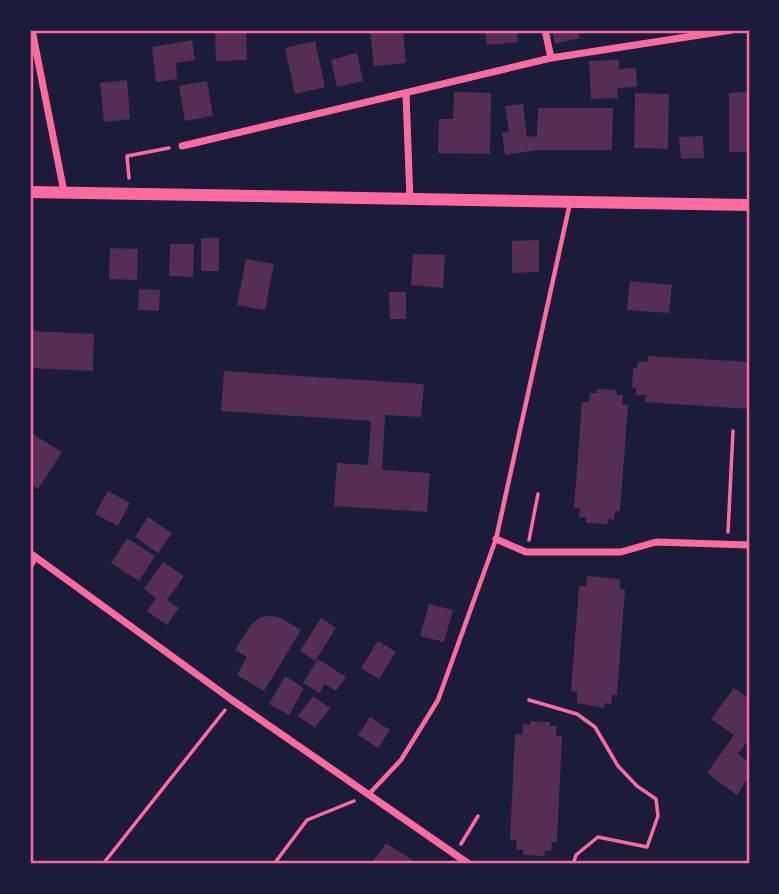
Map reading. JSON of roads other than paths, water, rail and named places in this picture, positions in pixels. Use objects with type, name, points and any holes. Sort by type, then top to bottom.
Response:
[{"type":"main road","points":[[30,192],[749,205]]},
{"type":"street","points":[[32,30],[64,192]]},
{"type":"street","points":[[545,30],[551,58]]},
{"type":"street","points":[[181,146],[551,58],[732,30]]},
{"type":"street","points":[[407,94],[410,200]]},
{"type":"street","points":[[496,539],[526,552],[621,552],[656,542],[749,545]]},
{"type":"street","points":[[33,555],[232,700],[469,864]]},
{"type":"lane","points":[[369,794],[401,760],[438,700],[496,539],[570,202]]},
{"type":"lane","points":[[30,568],[33,555]]}]
